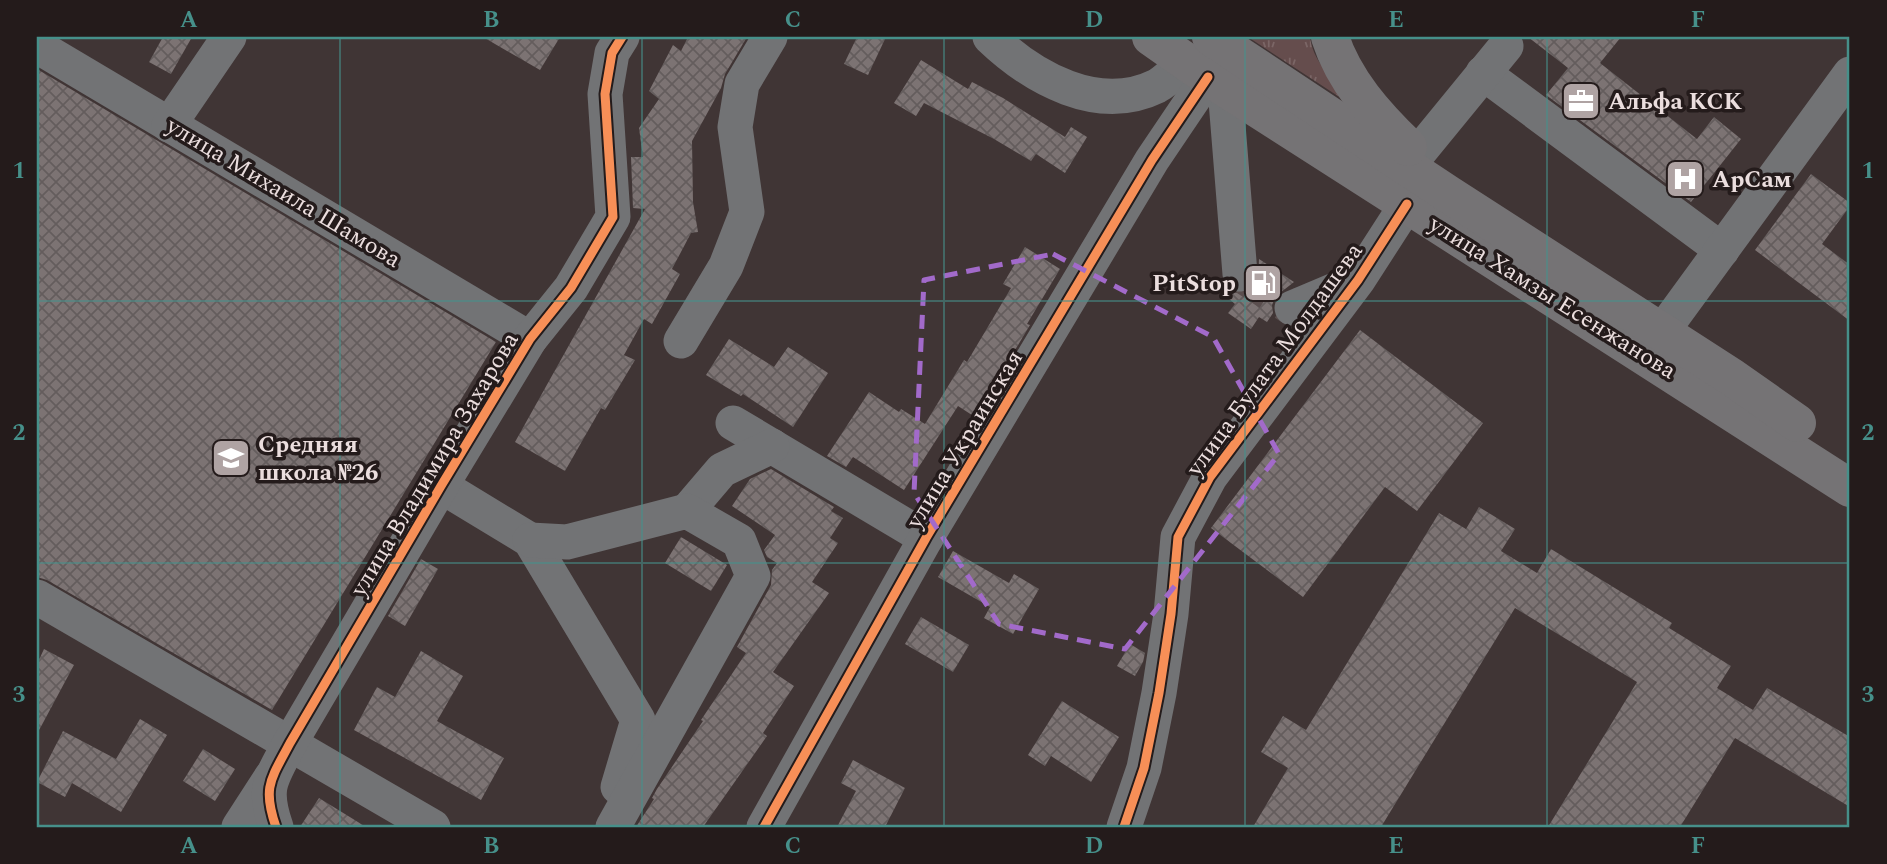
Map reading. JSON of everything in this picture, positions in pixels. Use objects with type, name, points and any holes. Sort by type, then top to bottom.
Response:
[{"type":"main road","points":[[1330,37],[1336,57],[1374,114],[1416,156],[1448,194]]},
{"type":"main road","name":"улица Хамзы Есенжанова","points":[[1189,55],[1448,194],[1850,488]]},
{"type":"main road","name":"улица Хамзы Есенжанова","points":[[1189,55],[1407,204],[1653,344],[1733,378],[1850,461]]},
{"type":"street","points":[[169,125],[229,37]]},
{"type":"street","points":[[681,341],[726,266],[747,212],[734,127],[742,84],[770,37]]},
{"type":"street","points":[[990,37],[1012,58],[1059,84],[1099,97],[1133,96],[1160,84],[1189,55]]},
{"type":"street","name":"улица Владимира Захарова","points":[[276,827],[269,808],[268,792],[272,776],[290,743],[530,339],[571,288],[613,217],[605,94],[606,42]]},
{"type":"street","name":"улица Михаила Шамова","points":[[37,46],[530,339]]},
{"type":"street","points":[[1416,156],[1506,46]]},
{"type":"street","points":[[1189,55],[1240,274]]},
{"type":"street","name":"улица Украинская","points":[[764,827],[926,538],[1152,160],[1189,55]]},
{"type":"street","points":[[1483,73],[1722,250]]},
{"type":"street","points":[[1653,344],[1850,74]]},
{"type":"street","name":"улица Булата Молдашева","points":[[1124,827],[1144,768],[1159,693],[1171,614],[1178,537],[1210,477],[1358,281],[1407,204]]},
{"type":"street","points":[[1292,308],[1358,281]]},
{"type":"street","points":[[733,423],[926,538]]},
{"type":"street","points":[[530,540],[567,542],[687,511],[722,470],[772,446]]},
{"type":"street","points":[[441,486],[530,540],[638,720],[621,781],[595,827]]},
{"type":"street","points":[[613,827],[753,576],[739,541],[687,511]]},
{"type":"street","points":[[37,597],[433,827]]},
{"type":"street","points":[[239,827],[272,776]]},
{"type":"highlighted area","points":[[1053,254],[1213,337],[1279,454],[1125,649],[999,624],[914,493],[924,280]]},
{"type":"green space","points":[[1248,37],[1310,37],[1318,60],[1344,90],[1344,100]]},
{"type":"building","points":[[163,37],[192,37],[171,74],[149,62]]},
{"type":"building","points":[[483,37],[560,37],[540,70]]},
{"type":"building","points":[[688,37],[747,37],[725,74],[721,88],[692,141],[693,202],[698,232],[691,233],[672,269],[680,274],[652,324],[644,319],[624,355],[635,360],[605,410],[601,408],[565,471],[515,442],[645,209],[633,208],[631,157],[643,157],[639,128],[659,99],[649,91],[673,45],[681,51]]},
{"type":"building","points":[[857,37],[886,37],[868,75],[844,64]]},
{"type":"building","points":[[1528,37],[1621,37],[1600,63],[1697,139],[1714,117],[1741,139],[1691,202],[1546,95],[1568,68]]},
{"type":"building","points":[[921,60],[968,89],[972,82],[1003,98],[1065,137],[1071,127],[1087,137],[1065,173],[1036,154],[1031,161],[924,103],[916,116],[894,103]]},
{"type":"building","name":"Средняя школа №26","points":[[37,69],[496,342],[272,710],[47,580],[37,577]]},
{"type":"building","points":[[1811,174],[1850,203],[1822,244],[1850,265],[1850,321],[1755,250]]},
{"type":"building","points":[[1025,247],[1060,269],[975,417],[958,406],[904,490],[853,457],[846,467],[827,456],[869,392],[899,412],[901,409],[925,424],[964,360],[967,362],[1011,288],[1003,284]]},
{"type":"building","points":[[1259,259],[1294,282],[1276,296],[1272,305],[1273,313],[1267,322],[1259,317],[1251,329],[1228,313],[1235,304],[1228,298],[1233,292],[1242,294],[1251,291],[1258,283]]},
{"type":"building","points":[[1360,330],[1483,423],[1417,511],[1385,487],[1303,597],[1211,528]]},
{"type":"building","points":[[729,339],[774,367],[788,347],[828,373],[793,427],[743,394],[741,396],[706,375]]},
{"type":"building","points":[[771,469],[834,507],[831,511],[843,518],[830,538],[838,543],[812,582],[829,593],[773,672],[794,686],[763,733],[767,736],[703,827],[636,827],[654,799],[652,798],[657,789],[746,653],[737,647],[771,585],[772,570],[777,563],[767,557],[764,550],[775,535],[732,506],[750,479]]},
{"type":"building","points":[[1479,507],[1515,529],[1501,551],[1537,573],[1551,549],[1672,623],[1669,628],[1731,666],[1717,688],[1753,710],[1767,688],[1850,737],[1850,807],[1735,738],[1680,827],[1548,827],[1637,682],[1515,608],[1381,827],[1253,827],[1288,768],[1261,752],[1283,716],[1306,730],[1439,513],[1466,529]]},
{"type":"building","points":[[681,537],[727,565],[711,591],[665,563]]},
{"type":"building","points":[[953,551],[1009,583],[1014,574],[1039,589],[1013,634],[984,618],[990,607],[938,577]]},
{"type":"building","points":[[421,559],[438,569],[405,626],[388,616]]},
{"type":"building","points":[[921,617],[969,645],[953,672],[905,644]]},
{"type":"building","points":[[1130,644],[1145,653],[1135,676],[1117,666]]},
{"type":"building","points":[[44,649],[74,665],[37,734],[37,664]]},
{"type":"building","points":[[421,651],[463,676],[437,721],[504,758],[481,800],[354,730],[377,687],[395,697]]},
{"type":"building","points":[[1062,701],[1119,737],[1091,782],[1051,756],[1045,766],[1028,755]]},
{"type":"building","points":[[140,719],[167,735],[121,812],[72,783],[65,797],[37,782],[63,731],[116,759]]},
{"type":"building","points":[[203,749],[235,769],[215,801],[183,781]]},
{"type":"building","points":[[853,760],[905,788],[885,827],[837,827],[856,791],[841,783]]},
{"type":"building","points":[[319,798],[366,827],[300,827]]},
{"type":"tunnel","points":[[1240,274],[1292,308]]},
{"type":"cycle path","points":[[276,827],[269,792],[274,775],[290,743],[530,339],[571,288],[613,217],[605,94],[612,53],[622,37]]},
{"type":"cycle path","points":[[764,827],[926,538],[1152,160],[1208,77]]},
{"type":"cycle path","points":[[1124,827],[1144,768],[1159,693],[1171,614],[1178,537],[1210,477],[1358,280],[1407,204]]},
{"type":"place","name":"Альфа КСК","points":[[1581,101]]},
{"type":"place","name":"АрСам","points":[[1685,179]]},
{"type":"place","name":"PitStop","points":[[1263,283]]},
{"type":"place","name":"Средняя школа №26","points":[[231,458]]}]
